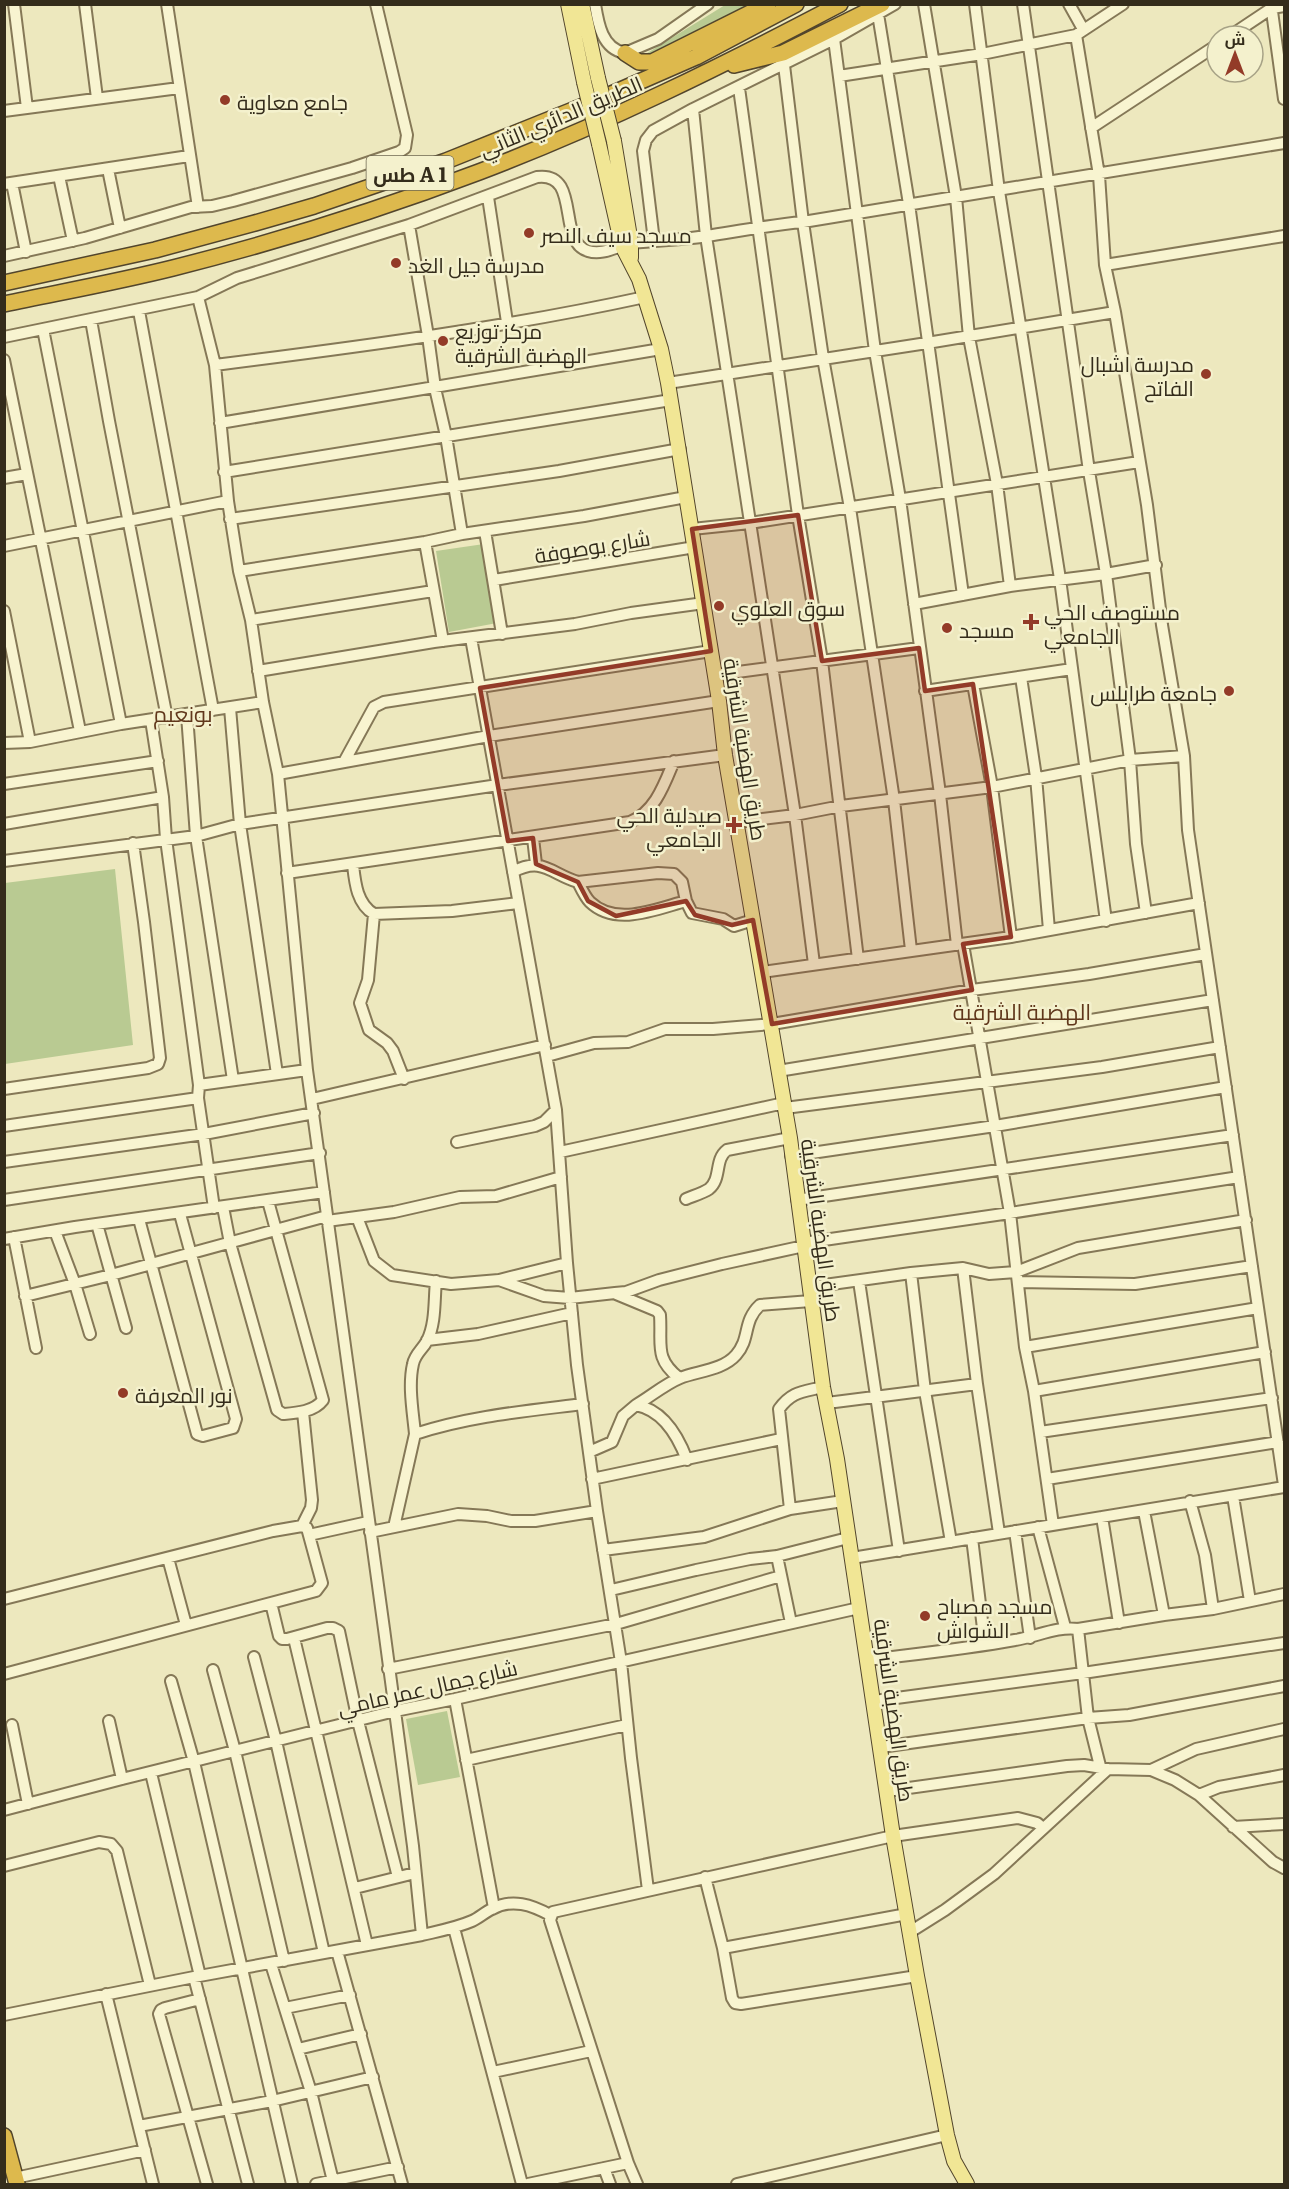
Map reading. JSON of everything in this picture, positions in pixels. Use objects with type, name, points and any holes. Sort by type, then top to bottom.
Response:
[{"type":"highway","points":[[625,53],[639,62],[652,62],[768,4]]},
{"type":"highway","name":"الطريق الدائري الثاني","points":[[4,283],[156,250],[255,223],[314,206],[446,160],[593,102],[696,57],[796,4]]},
{"type":"highway","name":"الطريق الدائري الثاني","points":[[4,304],[172,268],[320,226],[491,168],[658,96],[840,4]]},
{"type":"highway","points":[[719,67],[755,62],[783,53],[880,9]]},
{"type":"highway","points":[[4,2136],[16,2181]]},
{"type":"main road","points":[[568,4],[584,82],[626,244]]},
{"type":"main road","points":[[582,4],[614,141],[626,244]]},
{"type":"main road","name":"طريق الهضبة الشرقية","points":[[626,244],[661,349],[680,449],[720,701],[725,755],[790,1138],[823,1387],[843,1501],[916,1976],[947,2135],[954,2162],[967,2184]]},
{"type":"street","points":[[14,4],[27,108]]},
{"type":"street","points":[[86,4],[97,98]]},
{"type":"street","points":[[167,4],[198,207]]},
{"type":"street","points":[[4,256],[73,241],[191,207],[233,201],[352,168],[405,148],[407,135],[405,124],[376,4]]},
{"type":"street","points":[[595,4],[600,29],[606,41],[614,49],[625,53],[658,39],[708,4]]},
{"type":"street","points":[[654,241],[644,145],[649,134],[693,109],[834,39],[880,9],[895,4]]},
{"type":"street","points":[[924,4],[956,197],[969,337],[997,484],[1010,586]]},
{"type":"street","points":[[975,4],[1019,327],[1060,579],[1106,921]]},
{"type":"street","points":[[1023,4],[1047,183],[1106,574],[1130,760],[1136,844],[1146,913]]},
{"type":"street","points":[[852,1558],[1284,1486],[1188,830],[1184,756],[1162,625],[1156,565],[1115,312],[1105,265],[1099,175],[1090,128],[1080,32],[1069,4]]},
{"type":"street","points":[[839,76],[1029,46],[1080,32],[1123,4]]},
{"type":"street","points":[[1247,24],[1272,6],[1284,6]]},
{"type":"street","points":[[1272,6],[1284,99]]},
{"type":"street","points":[[880,9],[963,595]]},
{"type":"street","points":[[834,39],[875,351],[900,500],[960,944],[972,990],[1010,1213],[1025,1347],[1034,1391],[1053,1525]]},
{"type":"street","points":[[1090,128],[1205,53]]},
{"type":"street","points":[[784,65],[803,222],[823,358],[850,508],[894,800],[911,950]]},
{"type":"street","points":[[4,111],[179,88]]},
{"type":"street","points":[[739,88],[760,226],[798,515],[822,661],[858,958]]},
{"type":"street","points":[[693,109],[706,236],[795,815],[814,964]]},
{"type":"street","points":[[4,337],[198,297],[237,278],[410,225],[537,177],[546,176],[555,179],[561,186],[573,236],[579,246],[586,251],[596,253],[626,244],[706,236],[760,226],[803,222],[1284,143]]},
{"type":"street","points":[[26,252],[8,184],[189,156]]},
{"type":"street","points":[[108,169],[120,228]]},
{"type":"street","points":[[60,176],[73,241]]},
{"type":"street","points":[[488,196],[507,322]]},
{"type":"street","points":[[410,225],[435,388],[446,436],[462,534]]},
{"type":"street","points":[[1105,265],[1284,236]]},
{"type":"street","points":[[198,297],[215,366],[230,519],[239,571],[252,620],[263,702],[278,774],[308,1070],[422,1935]]},
{"type":"street","points":[[215,366],[569,314],[645,297]]},
{"type":"street","points":[[139,311],[213,710]]},
{"type":"street","points":[[668,383],[927,344],[1115,312]]},
{"type":"street","points":[[91,320],[167,718]]},
{"type":"street","points":[[43,330],[121,724]]},
{"type":"street","points":[[220,423],[661,349]]},
{"type":"street","points":[[4,360],[80,731]]},
{"type":"street","points":[[224,472],[671,400]]},
{"type":"street","points":[[4,424],[16,421]]},
{"type":"street","points":[[230,519],[455,487],[680,449]]},
{"type":"street","points":[[692,529],[750,523],[1139,462]]},
{"type":"street","points":[[4,478],[27,474]]},
{"type":"street","points":[[239,571],[584,516],[686,497]]},
{"type":"street","points":[[4,546],[228,501]]},
{"type":"street","points":[[485,531],[502,634]]},
{"type":"street","points":[[425,542],[442,640]]},
{"type":"street","name":"شارع بوصوفة","points":[[494,580],[695,547]]},
{"type":"street","points":[[914,604],[1010,586],[1156,565]]},
{"type":"street","points":[[252,620],[433,591]]},
{"type":"street","points":[[258,670],[442,640],[574,624],[631,612],[704,603]]},
{"type":"street","points":[[4,610],[30,742]]},
{"type":"street","points":[[471,638],[556,1110],[577,1365],[592,1479],[616,1624],[648,1890]]},
{"type":"street","points":[[715,675],[920,648]]},
{"type":"street","points":[[344,762],[369,716],[379,704],[711,651]]},
{"type":"street","points":[[926,691],[1072,669]]},
{"type":"street","points":[[1021,676],[1036,777],[1049,930]]},
{"type":"street","points":[[973,684],[992,787],[1011,937]]},
{"type":"street","points":[[278,774],[489,736],[720,701]]},
{"type":"street","points":[[4,743],[30,742],[80,731],[263,702]]},
{"type":"street","points":[[230,708],[240,824],[277,1074]]},
{"type":"street","points":[[187,715],[196,836],[233,1080]]},
{"type":"street","points":[[151,720],[163,797],[166,839],[199,1085],[198,1098],[209,1169],[218,1208],[277,1410],[283,1414],[303,1412],[320,1404],[323,1400],[268,1201]]},
{"type":"street","points":[[4,861],[196,836],[240,824],[281,817],[498,785],[725,755]]},
{"type":"street","points":[[737,822],[992,787],[1130,760],[1184,756]]},
{"type":"street","points":[[4,784],[158,761]]},
{"type":"street","points":[[287,873],[614,825],[639,818],[651,807],[658,796],[674,761]]},
{"type":"street","points":[[4,824],[163,797]]},
{"type":"street","points":[[533,837],[536,864]]},
{"type":"street","points":[[4,1089],[148,1068],[158,1064],[160,1058],[150,967],[133,843]]},
{"type":"street","points":[[513,872],[536,864],[553,869],[565,878],[578,882],[658,873],[674,874],[682,882],[686,901],[690,911],[695,915],[721,919],[732,926],[753,920]]},
{"type":"street","points":[[353,865],[356,889],[365,907],[374,914],[452,911],[518,903]]},
{"type":"street","points":[[578,882],[588,901],[603,912],[616,916],[632,915],[686,901]]},
{"type":"street","points":[[762,972],[1011,937],[1199,903]]},
{"type":"street","points":[[374,914],[368,980],[360,1003],[369,1030],[387,1043],[393,1051],[404,1079]]},
{"type":"street","points":[[312,1099],[546,1050],[594,1043],[628,1042],[665,1029],[713,1029],[772,1024],[1206,954]]},
{"type":"street","points":[[778,1071],[1213,1000]]},
{"type":"street","points":[[560,1152],[784,1106],[1102,1067],[1220,1047]]},
{"type":"street","points":[[199,1085],[308,1070]]},
{"type":"street","points":[[791,1156],[994,1126],[1226,1087]]},
{"type":"street","points":[[4,1126],[198,1098]]},
{"type":"street","points":[[457,1142],[535,1126],[544,1122],[556,1110]]},
{"type":"street","points":[[4,1162],[204,1134],[314,1113]]},
{"type":"street","points":[[797,1200],[1233,1135]]},
{"type":"street","points":[[686,1199],[708,1189],[715,1181],[720,1157],[727,1150],[790,1138]]},
{"type":"street","points":[[4,1200],[320,1153]]},
{"type":"street","points":[[25,1296],[327,1218],[394,1212],[460,1197],[496,1196],[561,1177]]},
{"type":"street","points":[[499,1280],[544,1296],[570,1298],[615,1293],[804,1244],[1239,1177]]},
{"type":"street","points":[[36,1348],[9,1238],[324,1192]]},
{"type":"street","points":[[139,1219],[197,1434],[203,1436],[233,1428],[236,1419],[180,1214]]},
{"type":"street","points":[[357,1217],[374,1261],[392,1275],[451,1284],[499,1280],[567,1263]]},
{"type":"street","points":[[1017,1277],[1078,1248],[1245,1220]]},
{"type":"street","points":[[97,1224],[126,1328]]},
{"type":"street","points":[[55,1231],[75,1284],[90,1334]]},
{"type":"street","points":[[589,1452],[612,1442],[623,1416],[636,1406],[679,1378],[717,1367],[735,1356],[742,1346],[750,1316],[760,1305],[859,1281],[963,1268],[1017,1277],[1135,1284],[1252,1266]]},
{"type":"street","points":[[963,1268],[999,1533]]},
{"type":"street","points":[[911,1273],[925,1392],[951,1542]]},
{"type":"street","points":[[394,1527],[415,1434],[412,1365],[416,1354],[427,1340],[432,1323],[436,1281]]},
{"type":"street","points":[[859,1281],[899,1551]]},
{"type":"street","points":[[615,1293],[657,1311],[660,1315],[663,1360],[667,1368],[679,1378]]},
{"type":"street","points":[[1025,1347],[1258,1308]]},
{"type":"street","points":[[427,1340],[478,1334],[572,1313]]},
{"type":"street","points":[[1034,1391],[1265,1352]]},
{"type":"street","points":[[827,1403],[977,1384]]},
{"type":"street","points":[[790,1509],[779,1409],[787,1398],[794,1394],[823,1387]]},
{"type":"street","points":[[1040,1432],[1272,1398]]},
{"type":"street","points":[[415,1434],[439,1426],[510,1413],[583,1404]]},
{"type":"street","points":[[636,1406],[645,1407],[670,1427],[676,1434],[687,1460]]},
{"type":"street","points":[[4,1674],[316,1591],[322,1583],[305,1530],[312,1500],[303,1412]]},
{"type":"street","points":[[592,1479],[781,1438]]},
{"type":"street","points":[[1047,1479],[1278,1442]]},
{"type":"street","points":[[1233,1496],[1250,1600]]},
{"type":"street","points":[[603,1550],[704,1538],[790,1509],[843,1501]]},
{"type":"street","points":[[1190,1502],[1205,1555],[1213,1610]]},
{"type":"street","points":[[4,1599],[273,1531],[394,1527],[458,1514],[487,1516],[511,1521],[536,1521],[597,1511]]},
{"type":"street","points":[[1144,1511],[1164,1615]]},
{"type":"street","points":[[1102,1517],[1119,1623]]},
{"type":"street","points":[[1038,1527],[1065,1627]]},
{"type":"street","points":[[1015,1532],[1030,1638]]},
{"type":"street","points":[[611,1590],[696,1570],[777,1556],[848,1538]]},
{"type":"street","points":[[972,1538],[985,1645]]},
{"type":"street","points":[[777,1556],[791,1623]]},
{"type":"street","points":[[168,1557],[186,1625]]},
{"type":"street","points":[[388,1669],[616,1624],[781,1576]]},
{"type":"street","points":[[867,1660],[1030,1638],[1065,1627],[1078,1629],[1164,1615],[1213,1610],[1284,1594]]},
{"type":"street","points":[[271,1603],[279,1636],[282,1639],[294,1638],[327,1628],[339,1631],[358,1721],[398,1877]]},
{"type":"street","name":"شارع جمال عمر مامي","points":[[4,1810],[394,1711],[859,1608]]},
{"type":"street","points":[[1078,1629],[1088,1718],[1104,1768]]},
{"type":"street","points":[[294,1638],[367,1945]]},
{"type":"street","points":[[874,1701],[1284,1643]]},
{"type":"street","points":[[254,1657],[276,1741],[324,1953]]},
{"type":"street","points":[[213,1670],[235,1751],[285,1961]]},
{"type":"street","points":[[171,1681],[194,1762],[292,2184]]},
{"type":"street","points":[[881,1747],[1088,1718],[1129,1715],[1284,1686]]},
{"type":"street","points":[[455,1699],[494,1908]]},
{"type":"street","points":[[109,1721],[122,1779]]},
{"type":"street","points":[[12,1725],[28,1804]]},
{"type":"street","points":[[466,1760],[627,1725]]},
{"type":"street","points":[[1151,1770],[1196,1749],[1284,1729]]},
{"type":"street","points":[[887,1791],[1067,1766],[1151,1770],[1175,1780],[1199,1795],[1273,1862],[1284,1868]]},
{"type":"street","points":[[910,1932],[994,1874],[1104,1768]]},
{"type":"street","points":[[151,1773],[197,1976],[200,1999],[248,2184]]},
{"type":"street","points":[[1199,1795],[1219,1787],[1284,1775]]},
{"type":"street","points":[[550,1915],[558,1910],[893,1836],[1018,1818],[1037,1823],[1044,1828]]},
{"type":"street","points":[[1233,1827],[1284,1824]]},
{"type":"street","points":[[4,1866],[99,1842],[111,1844],[117,1851],[150,1985]]},
{"type":"street","points":[[355,1888],[415,1873]]},
{"type":"street","points":[[705,1877],[735,2003],[741,2004],[916,1976]]},
{"type":"street","points":[[4,2015],[454,1928],[475,1920],[494,1908],[516,1903],[532,1905],[550,1915]]},
{"type":"street","points":[[723,1948],[907,1914]]},
{"type":"street","points":[[550,1915],[591,2050],[637,2184]]},
{"type":"street","points":[[454,1928],[522,2184]]},
{"type":"street","points":[[338,1951],[402,2184]]},
{"type":"street","points":[[271,1964],[311,2092],[333,2181]]},
{"type":"street","points":[[106,1994],[153,2184]]},
{"type":"street","points":[[285,2008],[350,1995]]},
{"type":"street","points":[[200,1999],[165,2008],[159,2014],[207,2184]]},
{"type":"street","points":[[298,2049],[361,2034]]},
{"type":"street","points":[[493,2072],[591,2050]]},
{"type":"street","points":[[139,2126],[272,2101],[373,2077]]},
{"type":"street","points":[[741,2184],[947,2135]]},
{"type":"street","points":[[16,2181],[145,2150]]},
{"type":"street","points":[[528,2184],[628,2163]]},
{"type":"street","points":[[316,2184],[398,2167]]},
{"type":"street","points":[[604,2168],[610,2184]]},
{"type":"highlighted area","points":[[798,515],[822,661],[919,648],[925,691],[973,684],[1011,937],[963,944],[972,990],[772,1024],[753,920],[732,925],[695,915],[686,901],[616,916],[588,901],[578,882],[536,864],[533,838],[508,841],[480,688],[711,651],[692,529]]},
{"type":"green space","points":[[725,5],[753,5],[651,55],[644,55]]},
{"type":"green space","points":[[484,544],[497,623],[449,632],[436,551]]},
{"type":"green space","points":[[115,869],[133,1045],[5,1064],[5,883]]},
{"type":"green space","points":[[447,1711],[460,1777],[418,1785],[406,1719]]},
{"type":"place","name":"جامع معاوية","points":[[225,100]]},
{"type":"place","name":"مسجد سيف النصر","points":[[529,233]]},
{"type":"place","name":"مدرسة جيل الغد","points":[[396,263]]},
{"type":"place","name":"مركز توزيع الهضبة الشرقية","points":[[443,341]]},
{"type":"place","name":"مدرسة اشبال الفاتح","points":[[1206,374]]},
{"type":"place","name":"سوق العلوي","points":[[719,606]]},
{"type":"place","name":"مستوصف الحي الجامعي","points":[[1031,622]]},
{"type":"place","name":"مسجد","points":[[947,628]]},
{"type":"place","name":"جامعة طرابلس","points":[[1229,691]]},
{"type":"place","name":"صيدلية الحي الجامعي","points":[[734,825]]},
{"type":"place","name":"نور المعرفة","points":[[123,1393]]},
{"type":"place","name":"مسجد مصباح الشواش","points":[[925,1616]]},
{"type":"district","name":"بونعيم","points":[[183,712]]},
{"type":"district","name":"الهضبة الشرقية","points":[[1022,1010]]}]
